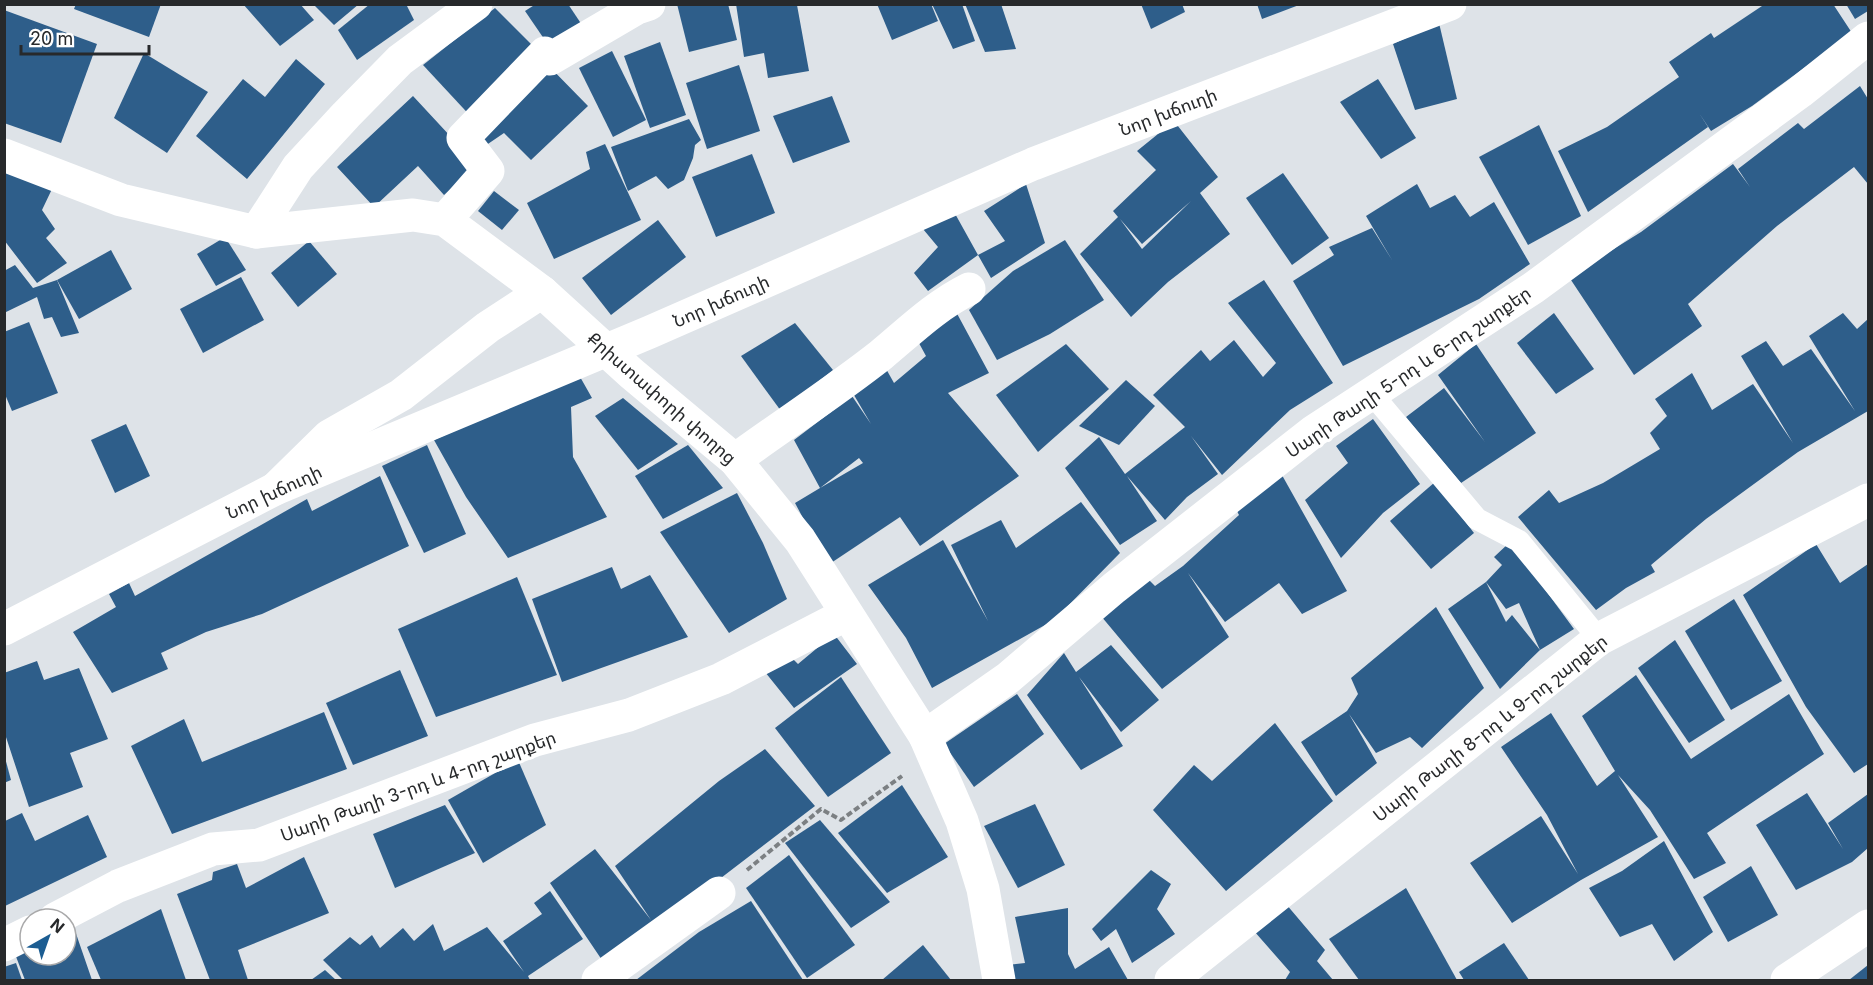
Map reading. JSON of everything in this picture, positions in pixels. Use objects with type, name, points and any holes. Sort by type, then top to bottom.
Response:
[{"type":"street","points":[[256,232],[298,167],[346,115],[400,60],[476,4]]},
{"type":"street","points":[[445,220],[488,171],[463,138],[545,53],[550,59],[637,8],[649,4]]},
{"type":"street","name":"Նոր խճուղի","points":[[4,629],[275,489],[650,332],[1033,165],[1450,4]]},
{"type":"street","name":"Սարի Թաղի 5-րդ և 6-րդ շարքեր","points":[[929,745],[1114,588],[1314,430],[1533,288],[1800,92],[1869,38]]},
{"type":"street","name":"Քրիստափորի փողոց","points":[[4,155],[121,200],[256,232],[413,215],[445,220],[542,292],[631,372],[735,460],[800,540],[845,615],[929,745],[962,821],[983,889],[999,981]]},
{"type":"street","points":[[735,460],[880,355],[922,318],[949,299],[969,289]]},
{"type":"street","points":[[275,489],[329,436],[401,395],[488,327],[542,292]]},
{"type":"street","name":"Սարի Թաղի 8-րդ և 9-րդ շարքեր","points":[[1171,981],[1599,639],[1869,500]]},
{"type":"street","name":"Սարի Թաղի 3-րդ և 4-րդ շարքեր","points":[[78,907],[118,886],[213,849],[259,845],[535,740],[629,715],[721,679],[845,615]]},
{"type":"street","points":[[598,981],[719,893]]},
{"type":"street","points":[[1787,981],[1869,926]]},
{"type":"street","points":[[4,945],[18,938]]},
{"type":"lane","points":[[1372,394],[1478,519],[1519,541],[1599,639]]},
{"type":"path","points":[[719,893],[821,809],[841,820],[929,745]]},
{"type":"building","points":[[76,4],[161,4],[149,37],[74,9]]},
{"type":"building","points":[[243,4],[300,4],[314,20],[280,46]]},
{"type":"building","points":[[313,4],[359,4],[334,25]]},
{"type":"building","points":[[370,4],[406,4],[414,20],[357,60],[338,30]]},
{"type":"building","points":[[536,4],[568,4],[586,31],[553,52],[525,11]]},
{"type":"building","points":[[677,4],[728,4],[737,40],[689,52]]},
{"type":"building","points":[[736,4],[797,5],[809,71],[768,78],[764,53],[744,57]]},
{"type":"building","points":[[877,4],[931,4],[938,21],[892,40]]},
{"type":"building","points":[[932,4],[962,4],[975,41],[953,49]]},
{"type":"building","points":[[965,4],[1001,4],[1016,49],[985,52]]},
{"type":"building","points":[[1141,4],[1182,4],[1185,12],[1151,29]]},
{"type":"building","points":[[1257,4],[1299,4],[1299,5],[1262,19]]},
{"type":"building","points":[[1765,4],[1833,4],[1852,33],[1752,106],[1711,131],[1699,113],[1708,127],[1588,212],[1558,151],[1607,127],[1679,77],[1669,62],[1711,33],[1714,38]]},
{"type":"building","points":[[1846,4],[1868,4],[1868,11],[1855,19]]},
{"type":"building","points":[[495,8],[540,53],[476,122],[423,65]]},
{"type":"building","points":[[4,10],[97,44],[61,143],[4,123]]},
{"type":"building","points":[[1439,23],[1457,99],[1415,110],[1393,44]]},
{"type":"building","points":[[660,42],[686,115],[650,128],[624,56]]},
{"type":"building","points":[[612,51],[646,120],[613,137],[579,68]]},
{"type":"building","points":[[144,53],[208,92],[167,153],[114,118]]},
{"type":"building","points":[[296,59],[325,84],[247,179],[196,136],[243,79],[265,97]]},
{"type":"building","points":[[542,59],[588,106],[531,160],[504,133],[482,148],[468,136]]},
{"type":"building","points":[[739,65],[760,131],[707,149],[686,83]]},
{"type":"building","points":[[1378,79],[1416,138],[1381,159],[1340,102]]},
{"type":"building","points":[[1860,86],[1868,99],[1868,184],[1854,167],[1777,226],[1688,304],[1702,326],[1634,375],[1569,277],[1641,232],[1733,164],[1750,187],[1738,169],[1798,123],[1804,129]]},
{"type":"building","points":[[413,96],[477,165],[444,195],[418,166],[374,207],[337,167]]},
{"type":"building","points":[[832,96],[850,142],[793,163],[773,116]]},
{"type":"building","points":[[689,119],[701,140],[695,145],[693,158],[684,180],[668,189],[656,176],[628,191],[611,147]]},
{"type":"building","points":[[1174,121],[1218,177],[1200,193],[1230,234],[1168,282],[1131,317],[1080,254],[1118,217],[1113,211],[1156,170],[1137,151]],"holes":[[[1191,201],[1142,249],[1120,219],[1142,244]]]},
{"type":"building","points":[[1539,125],[1581,216],[1528,245],[1479,157]]},
{"type":"building","points":[[605,144],[641,220],[554,259],[527,203],[590,169],[586,152]]},
{"type":"building","points":[[752,154],[775,213],[716,237],[692,177]]},
{"type":"building","points":[[4,171],[52,189],[42,210],[55,229],[46,238],[67,263],[37,283],[4,240]]},
{"type":"building","points":[[1283,173],[1329,238],[1292,265],[1246,198]]},
{"type":"building","points":[[1026,184],[1045,243],[991,278],[978,255],[1005,241],[984,211]]},
{"type":"building","points":[[1417,184],[1430,208],[1455,195],[1470,217],[1494,202],[1530,264],[1479,299],[1343,366],[1293,281],[1334,255],[1329,247],[1372,228],[1392,260],[1366,216]]},
{"type":"building","points":[[494,191],[519,210],[502,230],[478,211]]},
{"type":"building","points":[[953,210],[978,255],[928,291],[914,273],[938,247],[923,229]]},
{"type":"building","points":[[658,220],[686,257],[611,315],[582,278]]},
{"type":"building","points":[[225,237],[246,270],[216,286],[197,254]]},
{"type":"building","points":[[1065,240],[1104,300],[1050,334],[997,360],[969,310],[1013,271]]},
{"type":"building","points":[[309,241],[337,274],[298,307],[271,273]]},
{"type":"building","points":[[111,250],[132,289],[79,319],[57,280]]},
{"type":"building","points":[[15,265],[33,288],[57,280],[79,333],[61,337],[52,317],[44,319],[37,297],[4,313],[4,271]]},
{"type":"building","points":[[241,277],[264,320],[203,353],[180,309]]},
{"type":"building","points":[[1264,280],[1333,383],[1290,410],[1222,475],[1191,436],[1218,474],[1187,497],[1165,520],[1127,476],[1157,521],[1120,545],[1065,468],[1099,437],[1125,474],[1185,427],[1153,395],[1201,350],[1210,361],[1234,340],[1263,377],[1276,363],[1228,303]]},
{"type":"building","points":[[954,308],[989,373],[948,393],[1019,476],[920,546],[900,517],[828,565],[795,503],[820,488],[794,440],[852,396],[871,424],[851,390],[885,367],[894,383],[926,356],[914,334]],"holes":[[[859,458],[863,463],[820,488]]]},
{"type":"building","points":[[1554,313],[1594,369],[1556,394],[1517,343]]},
{"type":"building","points":[[1843,313],[1857,329],[1868,319],[1868,411],[1798,452],[1706,519],[1651,565],[1655,572],[1626,588],[1596,610],[1518,517],[1549,490],[1559,503],[1603,483],[1660,449],[1650,433],[1667,416],[1655,399],[1692,373],[1712,410],[1753,384],[1793,443],[1741,356],[1766,341],[1783,366],[1811,349],[1855,411],[1809,336]]},
{"type":"building","points":[[29,322],[58,393],[12,411],[4,392],[4,332]]},
{"type":"building","points":[[795,323],[833,370],[781,411],[741,356]]},
{"type":"building","points":[[1066,344],[1109,389],[1038,452],[996,395]]},
{"type":"building","points":[[1476,344],[1536,433],[1461,483],[1406,417],[1444,388],[1485,442],[1438,375]]},
{"type":"building","points":[[579,375],[592,398],[571,407],[573,457],[607,517],[508,558],[466,497],[434,440]]},
{"type":"building","points":[[1126,380],[1155,406],[1119,445],[1079,426]]},
{"type":"building","points":[[623,398],[678,444],[638,470],[595,416]]},
{"type":"building","points":[[1373,419],[1420,484],[1383,513],[1341,558],[1305,500],[1348,463],[1336,446]]},
{"type":"building","points":[[126,424],[150,476],[115,493],[91,440]]},
{"type":"building","points":[[427,445],[466,534],[424,553],[382,466]]},
{"type":"building","points":[[688,445],[723,488],[663,519],[635,476]]},
{"type":"building","points":[[1278,468],[1347,591],[1302,614],[1279,583],[1225,622],[1188,573],[1229,637],[1162,689],[1101,616],[1147,578],[1155,586],[1183,566],[1239,515],[1233,503]]},
{"type":"building","points":[[380,476],[409,546],[262,614],[206,632],[161,653],[168,669],[112,693],[73,632],[116,607],[109,594],[129,583],[135,596],[307,499],[312,511]]},
{"type":"building","points":[[1435,482],[1474,533],[1431,569],[1390,521]]},
{"type":"building","points":[[737,493],[763,543],[787,599],[729,633],[660,532]]},
{"type":"building","points":[[1081,502],[1120,553],[1054,620],[932,688],[906,638],[868,585],[943,540],[988,621],[951,545],[1001,520],[1016,548]]},
{"type":"building","points":[[1510,542],[1574,629],[1540,650],[1519,603],[1506,609],[1486,582],[1502,565],[1494,557]]},
{"type":"building","points":[[1816,544],[1840,583],[1868,564],[1868,764],[1854,773],[1806,707],[1743,595]]},
{"type":"building","points":[[612,567],[621,589],[650,575],[688,637],[562,682],[532,599]]},
{"type":"building","points":[[517,577],[557,675],[436,717],[398,629]]},
{"type":"building","points":[[1486,582],[1506,622],[1512,615],[1540,650],[1500,689],[1448,609]]},
{"type":"building","points":[[1734,599],[1782,681],[1731,710],[1685,631]]},
{"type":"building","points":[[1436,607],[1484,688],[1422,748],[1410,737],[1376,753],[1349,714],[1377,763],[1336,796],[1301,742],[1347,711],[1358,694],[1351,678]]},
{"type":"building","points":[[834,634],[857,664],[794,708],[765,672],[788,654],[798,664]]},
{"type":"building","points":[[1675,640],[1725,720],[1689,743],[1638,668]]},
{"type":"building","points":[[1111,645],[1159,700],[1121,732],[1079,677],[1123,746],[1081,770],[1027,695],[1064,653],[1076,672]]},
{"type":"building","points":[[37,661],[44,680],[79,668],[108,739],[70,753],[83,787],[29,807],[4,731],[4,673]]},
{"type":"building","points":[[400,670],[428,736],[353,765],[326,703]]},
{"type":"building","points":[[1636,675],[1691,759],[1789,694],[1824,754],[1707,833],[1726,863],[1694,879],[1650,810],[1618,775],[1658,837],[1581,880],[1512,923],[1470,863],[1541,816],[1578,874],[1547,815],[1501,747],[1551,713],[1597,786],[1615,771],[1582,716]]},
{"type":"building","points":[[841,677],[891,753],[828,797],[775,728]]},
{"type":"building","points":[[1017,694],[1044,734],[974,787],[944,744]]},
{"type":"building","points":[[324,712],[347,769],[172,834],[131,746],[184,719],[202,762]]},
{"type":"building","points":[[1275,723],[1333,801],[1226,891],[1153,810],[1194,765],[1212,781]]},
{"type":"building","points":[[765,749],[815,806],[606,966],[550,883],[595,849],[651,920],[615,866],[719,781]]},
{"type":"building","points":[[4,754],[11,780],[4,783]]},
{"type":"building","points":[[518,760],[546,825],[483,863],[448,800]]},
{"type":"building","points":[[902,785],[948,857],[887,893],[838,833]]},
{"type":"building","points":[[1807,793],[1843,849],[1828,823],[1868,794],[1868,848],[1852,862],[1796,890],[1756,825]]},
{"type":"building","points":[[1035,804],[1065,865],[1018,888],[984,826]]},
{"type":"building","points":[[445,805],[475,853],[395,888],[373,834]]},
{"type":"building","points":[[22,813],[35,841],[88,815],[107,857],[5,906],[5,821]]},
{"type":"building","points":[[820,820],[890,902],[851,928],[785,843]]},
{"type":"building","points":[[1664,841],[1713,932],[1674,961],[1652,924],[1620,937],[1589,888],[1622,871]]},
{"type":"building","points":[[789,855],[855,945],[807,978],[746,888]]},
{"type":"building","points":[[304,857],[329,913],[238,950],[248,980],[210,980],[177,894],[212,880],[213,872],[237,864],[246,888]]},
{"type":"building","points":[[1751,866],[1778,915],[1728,942],[1703,897]]},
{"type":"building","points":[[1151,870],[1171,884],[1157,909],[1175,934],[1132,963],[1116,929],[1101,941],[1092,929]]},
{"type":"building","points":[[1406,888],[1457,980],[1359,980],[1329,939]]},
{"type":"building","points":[[550,891],[583,939],[528,976],[530,980],[343,980],[323,960],[350,937],[360,945],[372,935],[380,948],[403,928],[414,941],[433,924],[444,951],[487,927],[524,972],[503,941],[542,914],[534,903]]},
{"type":"building","points":[[751,901],[803,980],[636,980],[699,932]]},
{"type":"building","points":[[1286,904],[1325,950],[1317,961],[1333,980],[1285,980],[1290,972],[1254,931]]},
{"type":"building","points":[[1068,908],[1068,954],[1075,969],[1109,947],[1128,980],[1009,980],[1008,965],[1025,963],[1015,917]]},
{"type":"building","points":[[161,909],[186,980],[101,980],[87,947]]},
{"type":"building","points":[[78,939],[92,980],[25,980],[20,967],[78,967]]},
{"type":"building","points":[[1504,943],[1529,980],[1464,980],[1459,972]]},
{"type":"building","points":[[923,945],[951,980],[882,980]]},
{"type":"building","points":[[16,963],[22,980],[4,980],[4,967]]},
{"type":"building","points":[[1868,965],[1868,980],[1849,980]]},
{"type":"building","points":[[325,970],[336,980],[311,980]]}]
